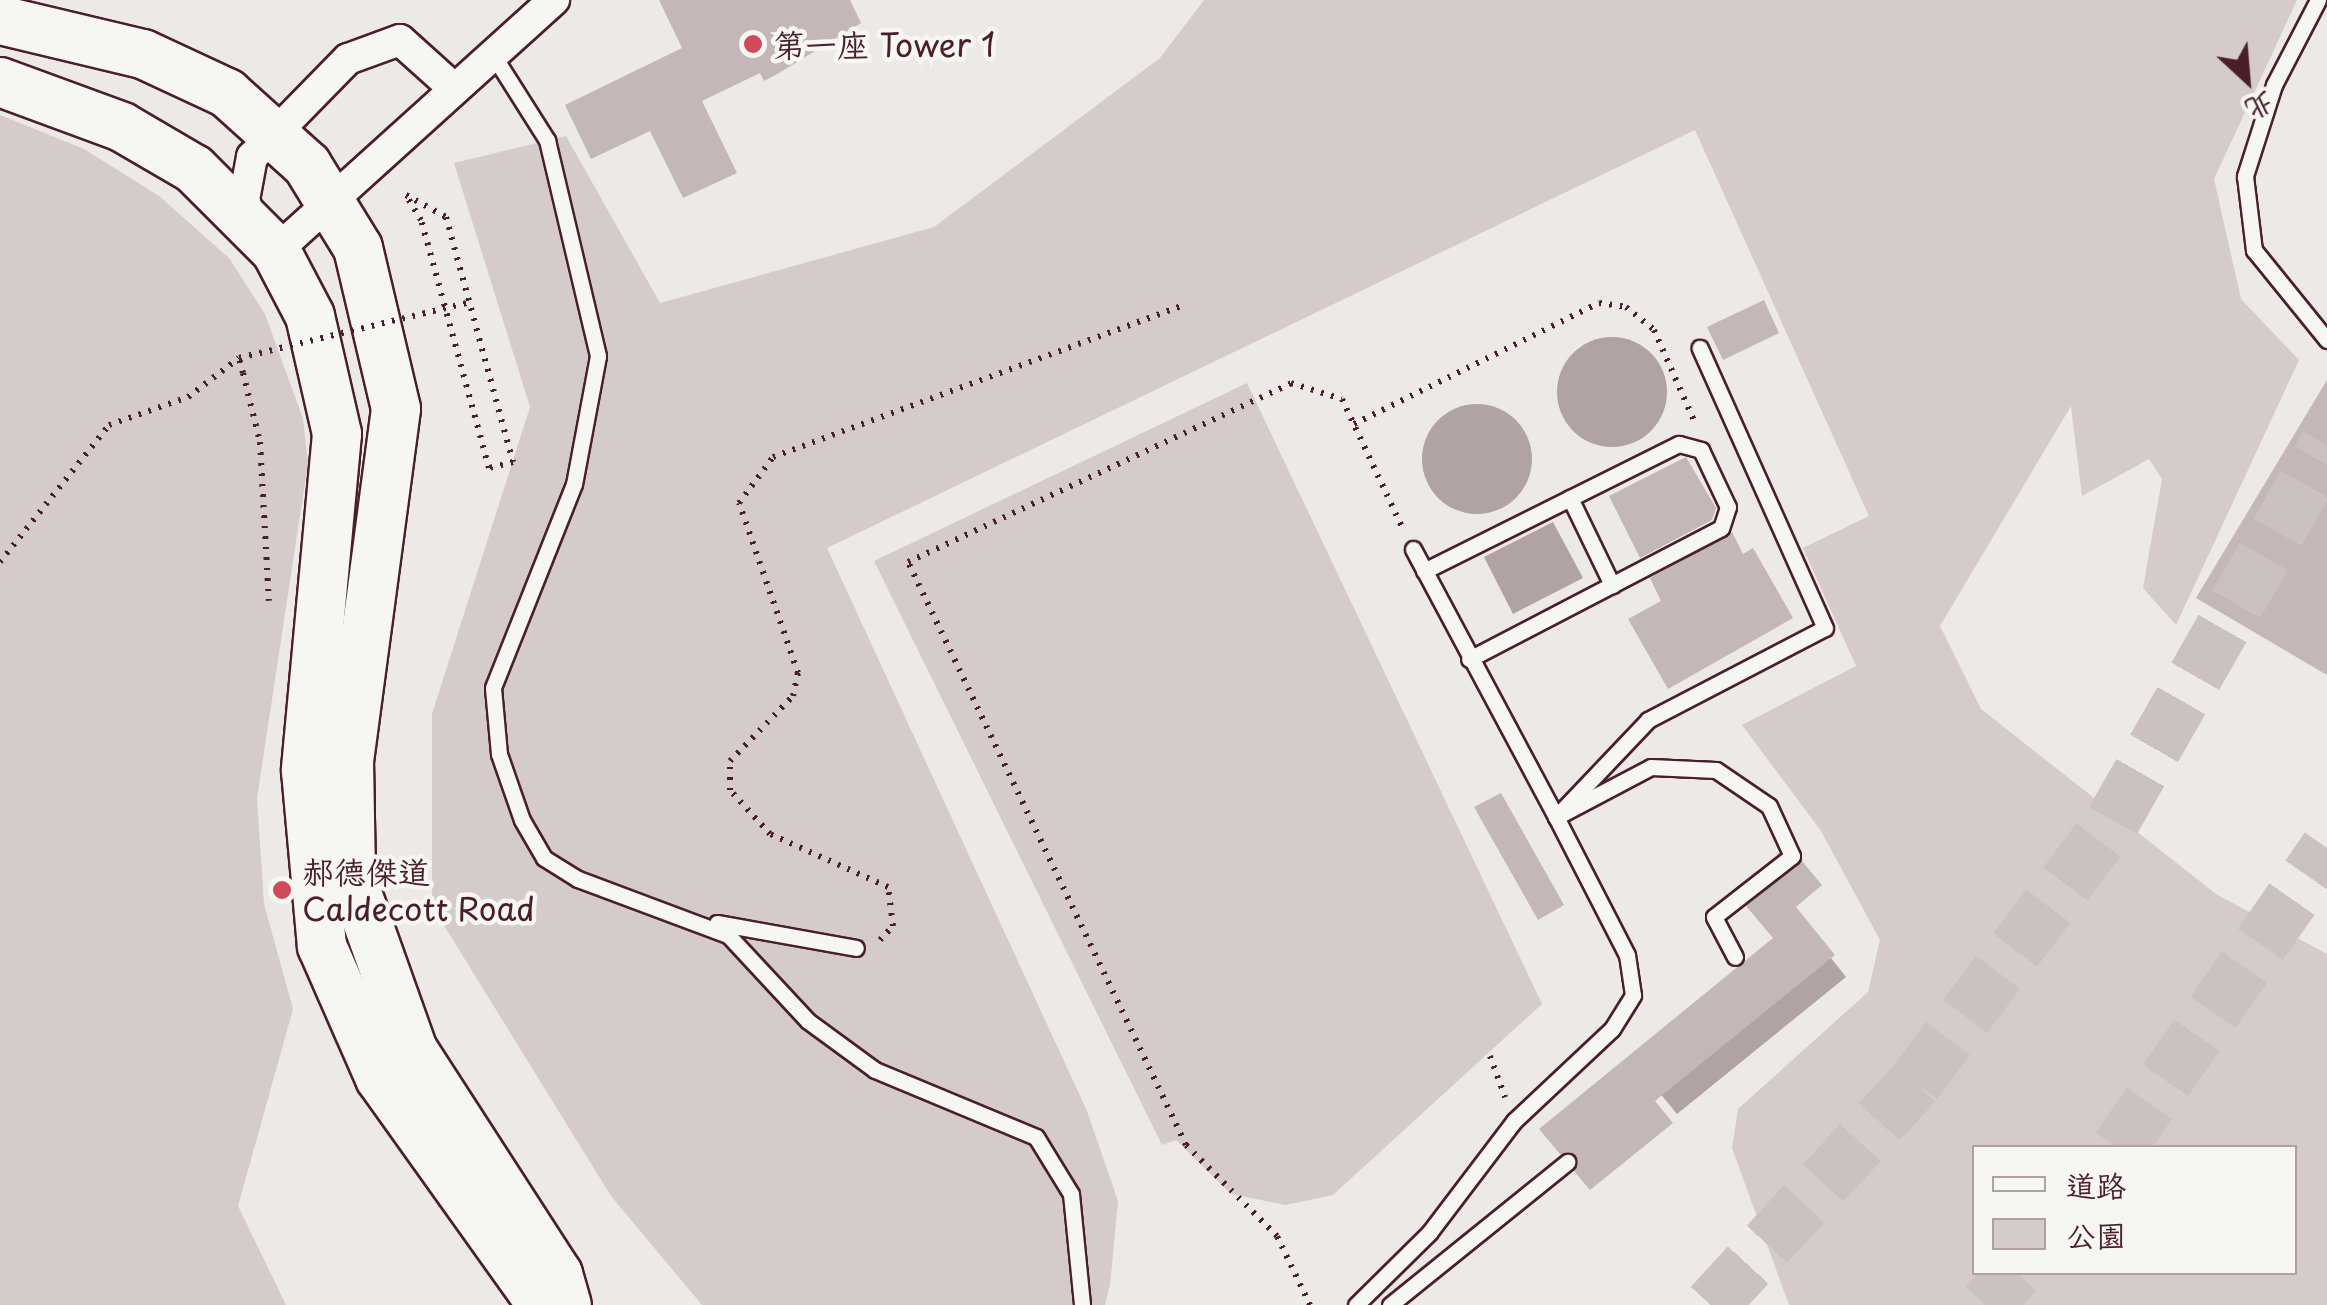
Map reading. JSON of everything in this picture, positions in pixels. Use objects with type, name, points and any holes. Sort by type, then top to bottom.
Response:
[{"type":"main road","points":[[0,20],[187,72],[277,131],[334,204],[376,292],[396,409],[348,760],[351,876],[412,1050],[558,1274],[566,1305]]},
{"type":"main road","points":[[0,82],[162,149],[264,236],[322,348],[337,434],[306,772],[322,946],[380,1078],[542,1305]]},
{"type":"street","points":[[451,86],[418,50],[374,43],[277,131],[244,178],[264,236],[334,204],[489,50],[554,0]]},
{"type":"lane","points":[[2318,0],[2274,84],[2245,176],[2254,250],[2327,340]]},
{"type":"lane","points":[[489,50],[548,140],[598,356],[574,484],[500,656],[499,754],[544,858],[637,904],[695,920],[856,948]]},
{"type":"lane","points":[[1556,817],[1648,720],[1825,628],[1700,348]]},
{"type":"lane","points":[[1424,570],[1679,444],[1701,450],[1728,507],[1722,528],[1468,659]]},
{"type":"lane","points":[[1570,498],[1612,585]]},
{"type":"lane","points":[[1356,1305],[1428,1232],[1514,1121],[1612,1029],[1634,994],[1627,956],[1413,550]]},
{"type":"lane","points":[[1556,817],[1652,767],[1716,770],[1769,806],[1792,856],[1714,916],[1735,957]]},
{"type":"lane","points":[[695,920],[754,954],[808,1021],[875,1070],[1036,1137],[1071,1194],[1082,1305]]},
{"type":"lane","points":[[1390,1305],[1567,1162]]},
{"type":"path","points":[[406,195],[446,217],[471,302],[513,462],[489,468],[421,220],[406,195]]},
{"type":"path","points":[[0,562],[109,424],[188,397],[239,358],[471,302]]},
{"type":"path","points":[[1354,424],[1599,303],[1626,307],[1654,330],[1701,450]]},
{"type":"path","points":[[856,948],[893,926],[888,886],[770,834],[730,790],[730,761],[793,696],[798,673],[739,503],[774,457],[1180,306]]},
{"type":"path","points":[[239,358],[260,442],[269,601]]},
{"type":"path","points":[[1310,1305],[1277,1236],[1186,1145],[908,562],[1284,384],[1342,399],[1413,550]]},
{"type":"path","points":[[1490,1056],[1514,1121]]},
{"type":"green space","points":[[1204,0],[2297,0],[2214,179],[2241,299],[2299,360],[2176,625],[2143,588],[2162,479],[2149,459],[2082,496],[2071,406],[1940,626],[1981,709],[2216,894],[2327,954],[2327,1305],[1789,1305],[1732,1148],[1738,1109],[1868,992],[1880,940],[1821,831],[1742,725],[1856,666],[1803,548],[1869,516],[1695,130],[827,548],[1087,1111],[1118,1201],[1110,1285],[1105,1305],[702,1305],[611,1196],[432,906],[432,714],[530,407],[454,163],[566,136],[660,303],[934,227],[1160,58]]},
{"type":"green space","points":[[0,115],[84,149],[159,196],[229,258],[265,314],[303,419],[308,463],[257,798],[264,904],[293,1009],[238,1206],[286,1305],[0,1305]]},
{"type":"green space","points":[[1247,383],[1542,1004],[1333,1195],[1285,1205],[1231,1194],[1176,1140],[1162,1145],[874,561]]},
{"type":"shaded area","points":[[1612,337],[1633,341],[1651,353],[1663,371],[1667,392],[1663,413],[1651,431],[1633,443],[1612,447],[1591,443],[1573,431],[1561,413],[1557,392],[1561,371],[1573,353],[1591,341]]},
{"type":"shaded area","points":[[1477,404],[1498,408],[1516,420],[1528,438],[1532,459],[1528,480],[1516,498],[1498,510],[1477,514],[1456,510],[1438,498],[1426,480],[1422,459],[1426,438],[1438,420],[1456,408]]},
{"type":"shaded area","points":[[1553,522],[1583,578],[1513,614],[1484,557]]},
{"type":"shaded area","points":[[1819,943],[1846,977],[1677,1114],[1649,1080]]},
{"type":"building","points":[[659,0],[850,0],[861,23],[764,81],[760,73],[702,101],[737,173],[683,198],[650,131],[591,159],[565,105],[682,48]]},
{"type":"building","points":[[1764,300],[1779,333],[1723,360],[1707,327]]},
{"type":"building","points":[[2327,380],[2327,675],[2196,598]]},
{"type":"building","points":[[1686,457],[1716,508],[1712,520],[1640,558],[1609,496]]},
{"type":"building","points":[[1732,532],[1743,554],[1753,548],[1793,618],[1668,689],[1628,619],[1661,601],[1650,578]]},
{"type":"building","points":[[1501,793],[1564,905],[1538,920],[1474,807]]},
{"type":"building","points":[[1802,861],[1822,885],[1796,907],[1835,955],[1655,1101],[1673,1123],[1590,1190],[1574,1171],[1575,1154],[1560,1154],[1539,1129],[1773,938],[1746,906]]},
{"type":"tunnel","points":[[1711,1305],[1915,1082],[2113,820],[2327,445]]},
{"type":"tunnel","points":[[2120,1145],[2327,848]]},
{"type":"tunnel","points":[[1986,1305],[2013,1275]]},
{"type":"place","name":"第一座 Tower 1","points":[[753,44]]},
{"type":"place","name":"郝德傑道 Caldecott Road","points":[[282,890]]}]
